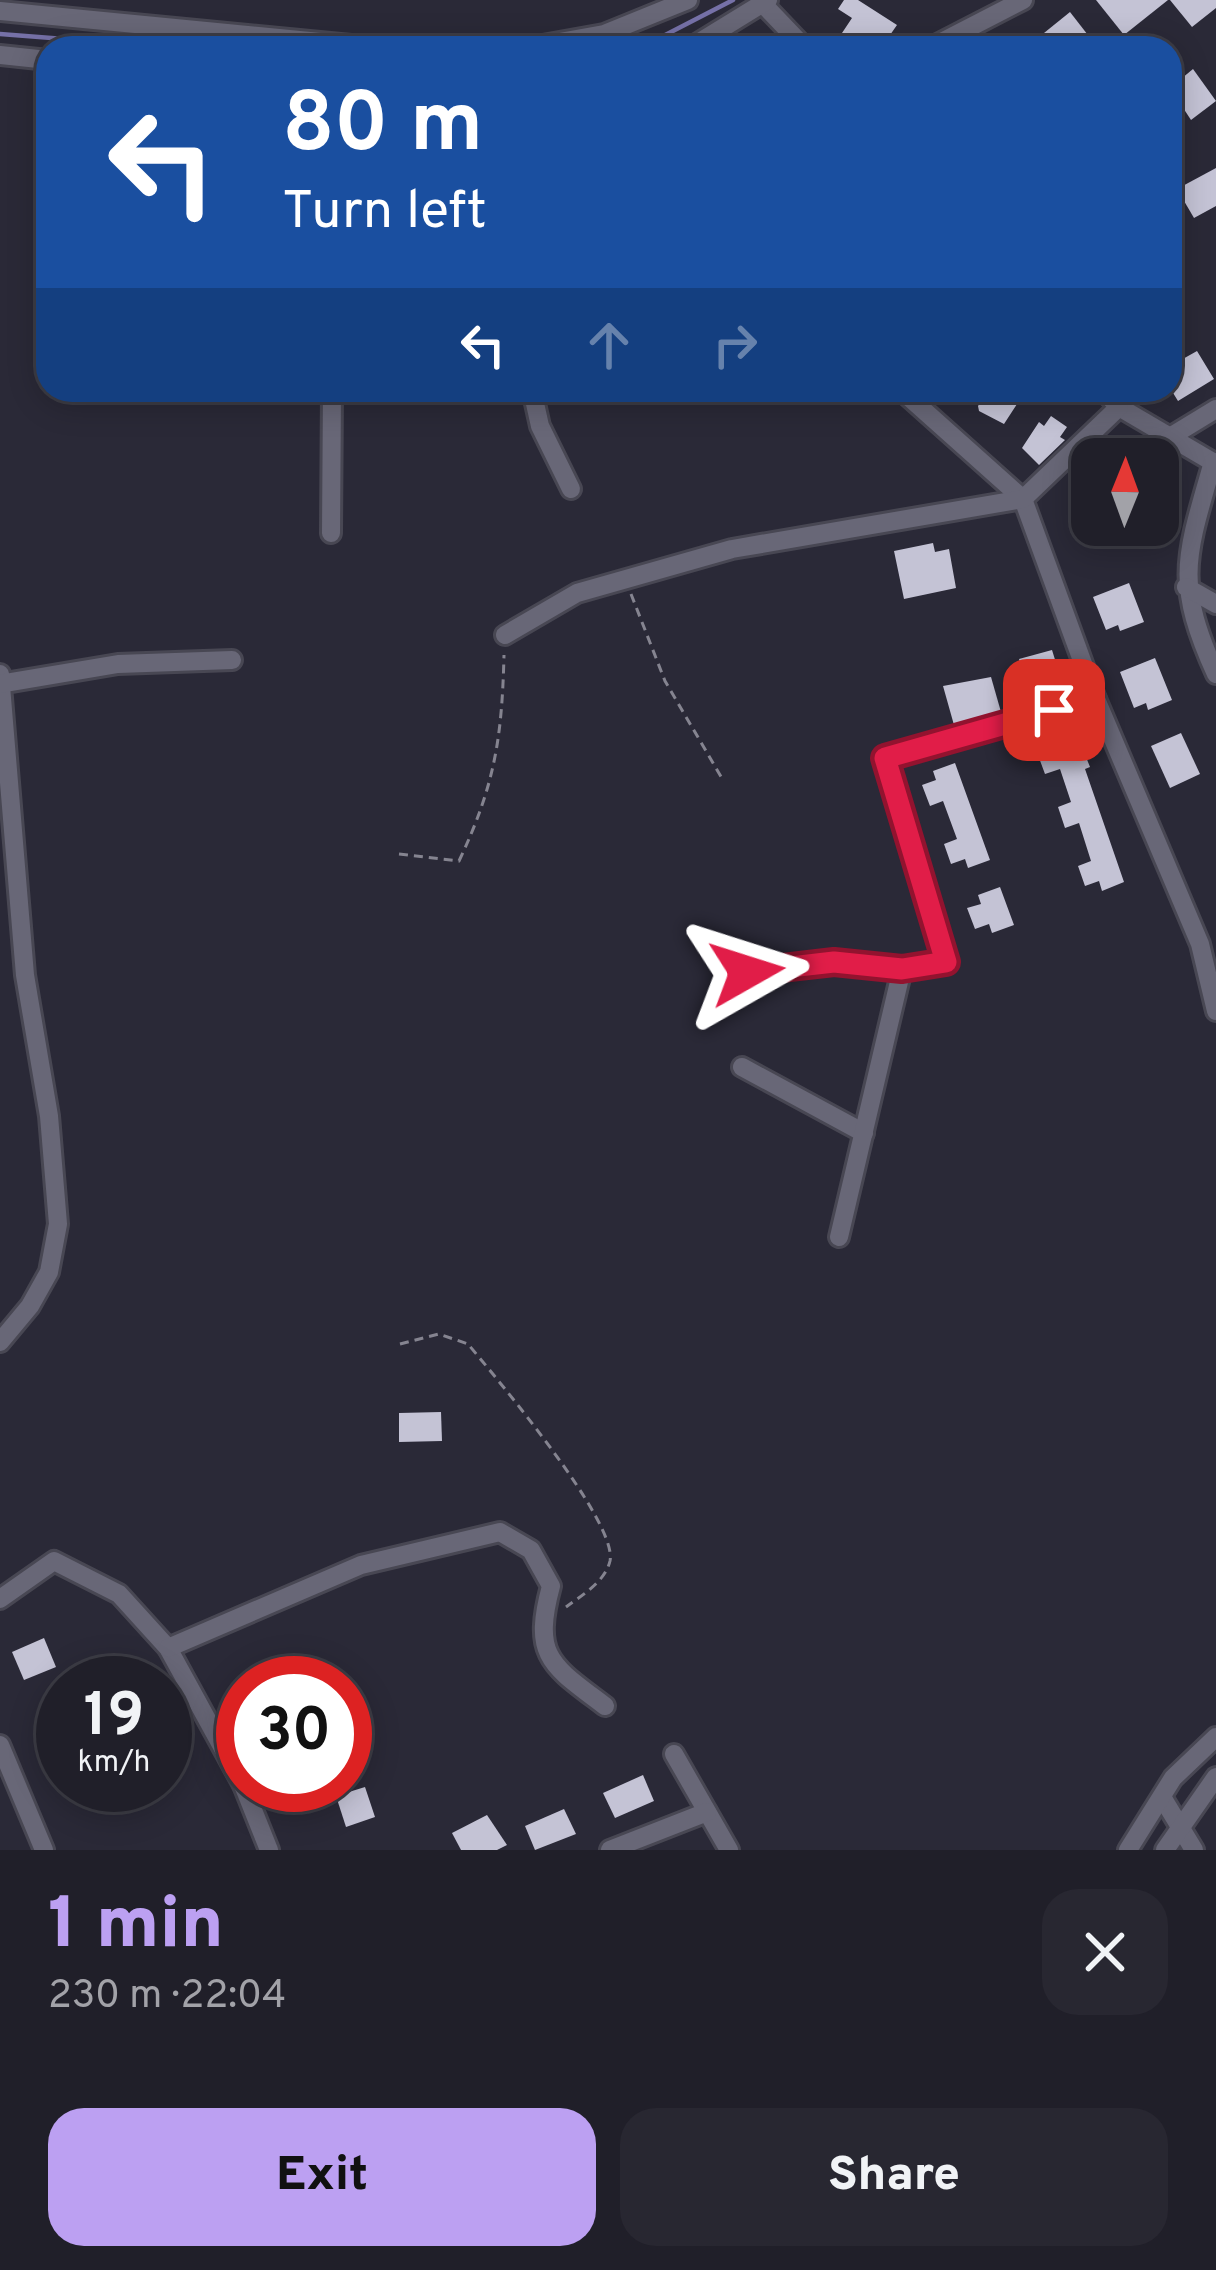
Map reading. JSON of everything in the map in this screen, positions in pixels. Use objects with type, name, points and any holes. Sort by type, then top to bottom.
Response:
[{"type":"street","points":[[593,36],[688,0]]},
{"type":"street","points":[[953,36],[1023,0]]},
{"type":"street","points":[[710,36],[765,2],[795,36]]},
{"type":"street","points":[[0,11],[258,36]]},
{"type":"street","points":[[0,55],[36,59]]},
{"type":"street","points":[[331,533],[332,402]]},
{"type":"street","points":[[535,402],[540,426],[571,489]]},
{"type":"street","points":[[914,402],[1023,499],[1096,699],[1199,944],[1216,1011]]},
{"type":"street","points":[[1114,402],[1214,463],[1186,556],[1186,587],[1197,631],[1216,674]]},
{"type":"street","points":[[505,635],[577,593],[732,549],[1023,499],[1119,407]]},
{"type":"street","points":[[1170,437],[1216,409]]},
{"type":"street","points":[[1186,587],[1216,604]]},
{"type":"street","points":[[0,1342],[30,1306],[49,1272],[58,1224],[49,1116],[25,975],[1,681],[118,664],[232,659]]},
{"type":"street","points":[[747,972],[834,962],[902,969],[946,962],[885,758],[1096,699]]},
{"type":"street","points":[[839,1237],[902,969]]},
{"type":"street","points":[[742,1067],[864,1133]]},
{"type":"street","points":[[168,1648],[362,1565],[489,1532],[512,1535],[531,1550],[551,1586],[542,1627],[549,1656],[605,1706]]},
{"type":"street","points":[[0,1599],[54,1561],[119,1594],[168,1648],[216,1736]]},
{"type":"street","points":[[1128,1850],[1173,1778],[1216,1737]]},
{"type":"street","points":[[0,1745],[44,1850]]},
{"type":"street","points":[[674,1754],[729,1850]]},
{"type":"street","points":[[1165,1850],[1216,1777]]},
{"type":"street","points":[[1162,1797],[1193,1850]]},
{"type":"street","points":[[254,1812],[269,1850]]},
{"type":"street","points":[[610,1850],[707,1812]]},
{"type":"path","points":[[625,579],[665,681],[723,780]]},
{"type":"path","points":[[399,854],[459,861],[485,801],[502,740],[505,635]]},
{"type":"path","points":[[400,1344],[446,1334],[468,1345],[538,1432],[602,1527],[611,1552],[603,1578],[542,1627]]},
{"type":"building","points":[[844,0],[858,0],[897,25],[889,36],[840,36],[852,18],[838,9]]},
{"type":"building","points":[[1096,0],[1168,0],[1124,35]]},
{"type":"building","points":[[1170,0],[1216,0],[1216,8],[1192,27]]},
{"type":"building","points":[[1070,12],[1089,36],[1046,36],[1044,33]]},
{"type":"building","points":[[1193,69],[1216,101],[1191,120],[1182,106],[1182,78]]},
{"type":"building","points":[[1216,168],[1216,206],[1194,218],[1182,198],[1182,186]]},
{"type":"building","points":[[1197,351],[1214,379],[1182,399],[1182,359]]},
{"type":"building","points":[[981,402],[1018,402],[1004,424],[978,406]]},
{"type":"building","points":[[1051,416],[1067,427],[1060,437],[1065,440],[1039,465],[1022,448],[1039,422],[1044,426]]},
{"type":"building","points":[[933,543],[935,552],[949,549],[956,588],[904,599],[894,551]]},
{"type":"building","points":[[1129,583],[1144,622],[1120,631],[1118,625],[1106,630],[1093,597]]},
{"type":"building","points":[[1052,650],[1062,682],[1028,691],[1019,659]]},
{"type":"building","points":[[1155,658],[1172,700],[1148,710],[1146,703],[1134,708],[1120,672]]},
{"type":"building","points":[[991,677],[1001,712],[954,725],[943,686]]},
{"type":"building","points":[[1181,733],[1200,774],[1170,788],[1151,746]]},
{"type":"building","points":[[1069,734],[1071,739],[1078,737],[1090,767],[1085,769],[1124,882],[1102,891],[1099,881],[1085,886],[1078,866],[1091,861],[1079,823],[1065,828],[1058,807],[1071,802],[1060,769],[1045,774],[1035,747]]},
{"type":"building","points":[[955,763],[990,860],[968,868],[965,859],[951,864],[944,844],[957,839],[943,801],[930,806],[922,785],[936,780],[933,771]]},
{"type":"building","points":[[1000,887],[1014,925],[992,933],[989,924],[975,929],[967,908],[981,904],[978,895]]},
{"type":"building","points":[[441,1412],[442,1441],[399,1442],[399,1413]]},
{"type":"building","points":[[44,1638],[51,1656],[36,1656],[36,1675],[24,1680],[12,1652]]},
{"type":"building","points":[[643,1775],[654,1801],[615,1818],[603,1793]]},
{"type":"building","points":[[372,1808],[375,1817],[346,1827],[341,1812],[372,1812]]},
{"type":"building","points":[[564,1809],[576,1834],[535,1850],[525,1826]]},
{"type":"building","points":[[487,1815],[507,1845],[497,1850],[461,1850],[452,1833]]},
{"type":"waterway","points":[[663,36],[733,0]]},
{"type":"waterway","points":[[0,34],[36,37]]},
{"type":"route","points":[[747,972],[834,962],[902,969],[946,962],[885,758],[1054,710]]}]
